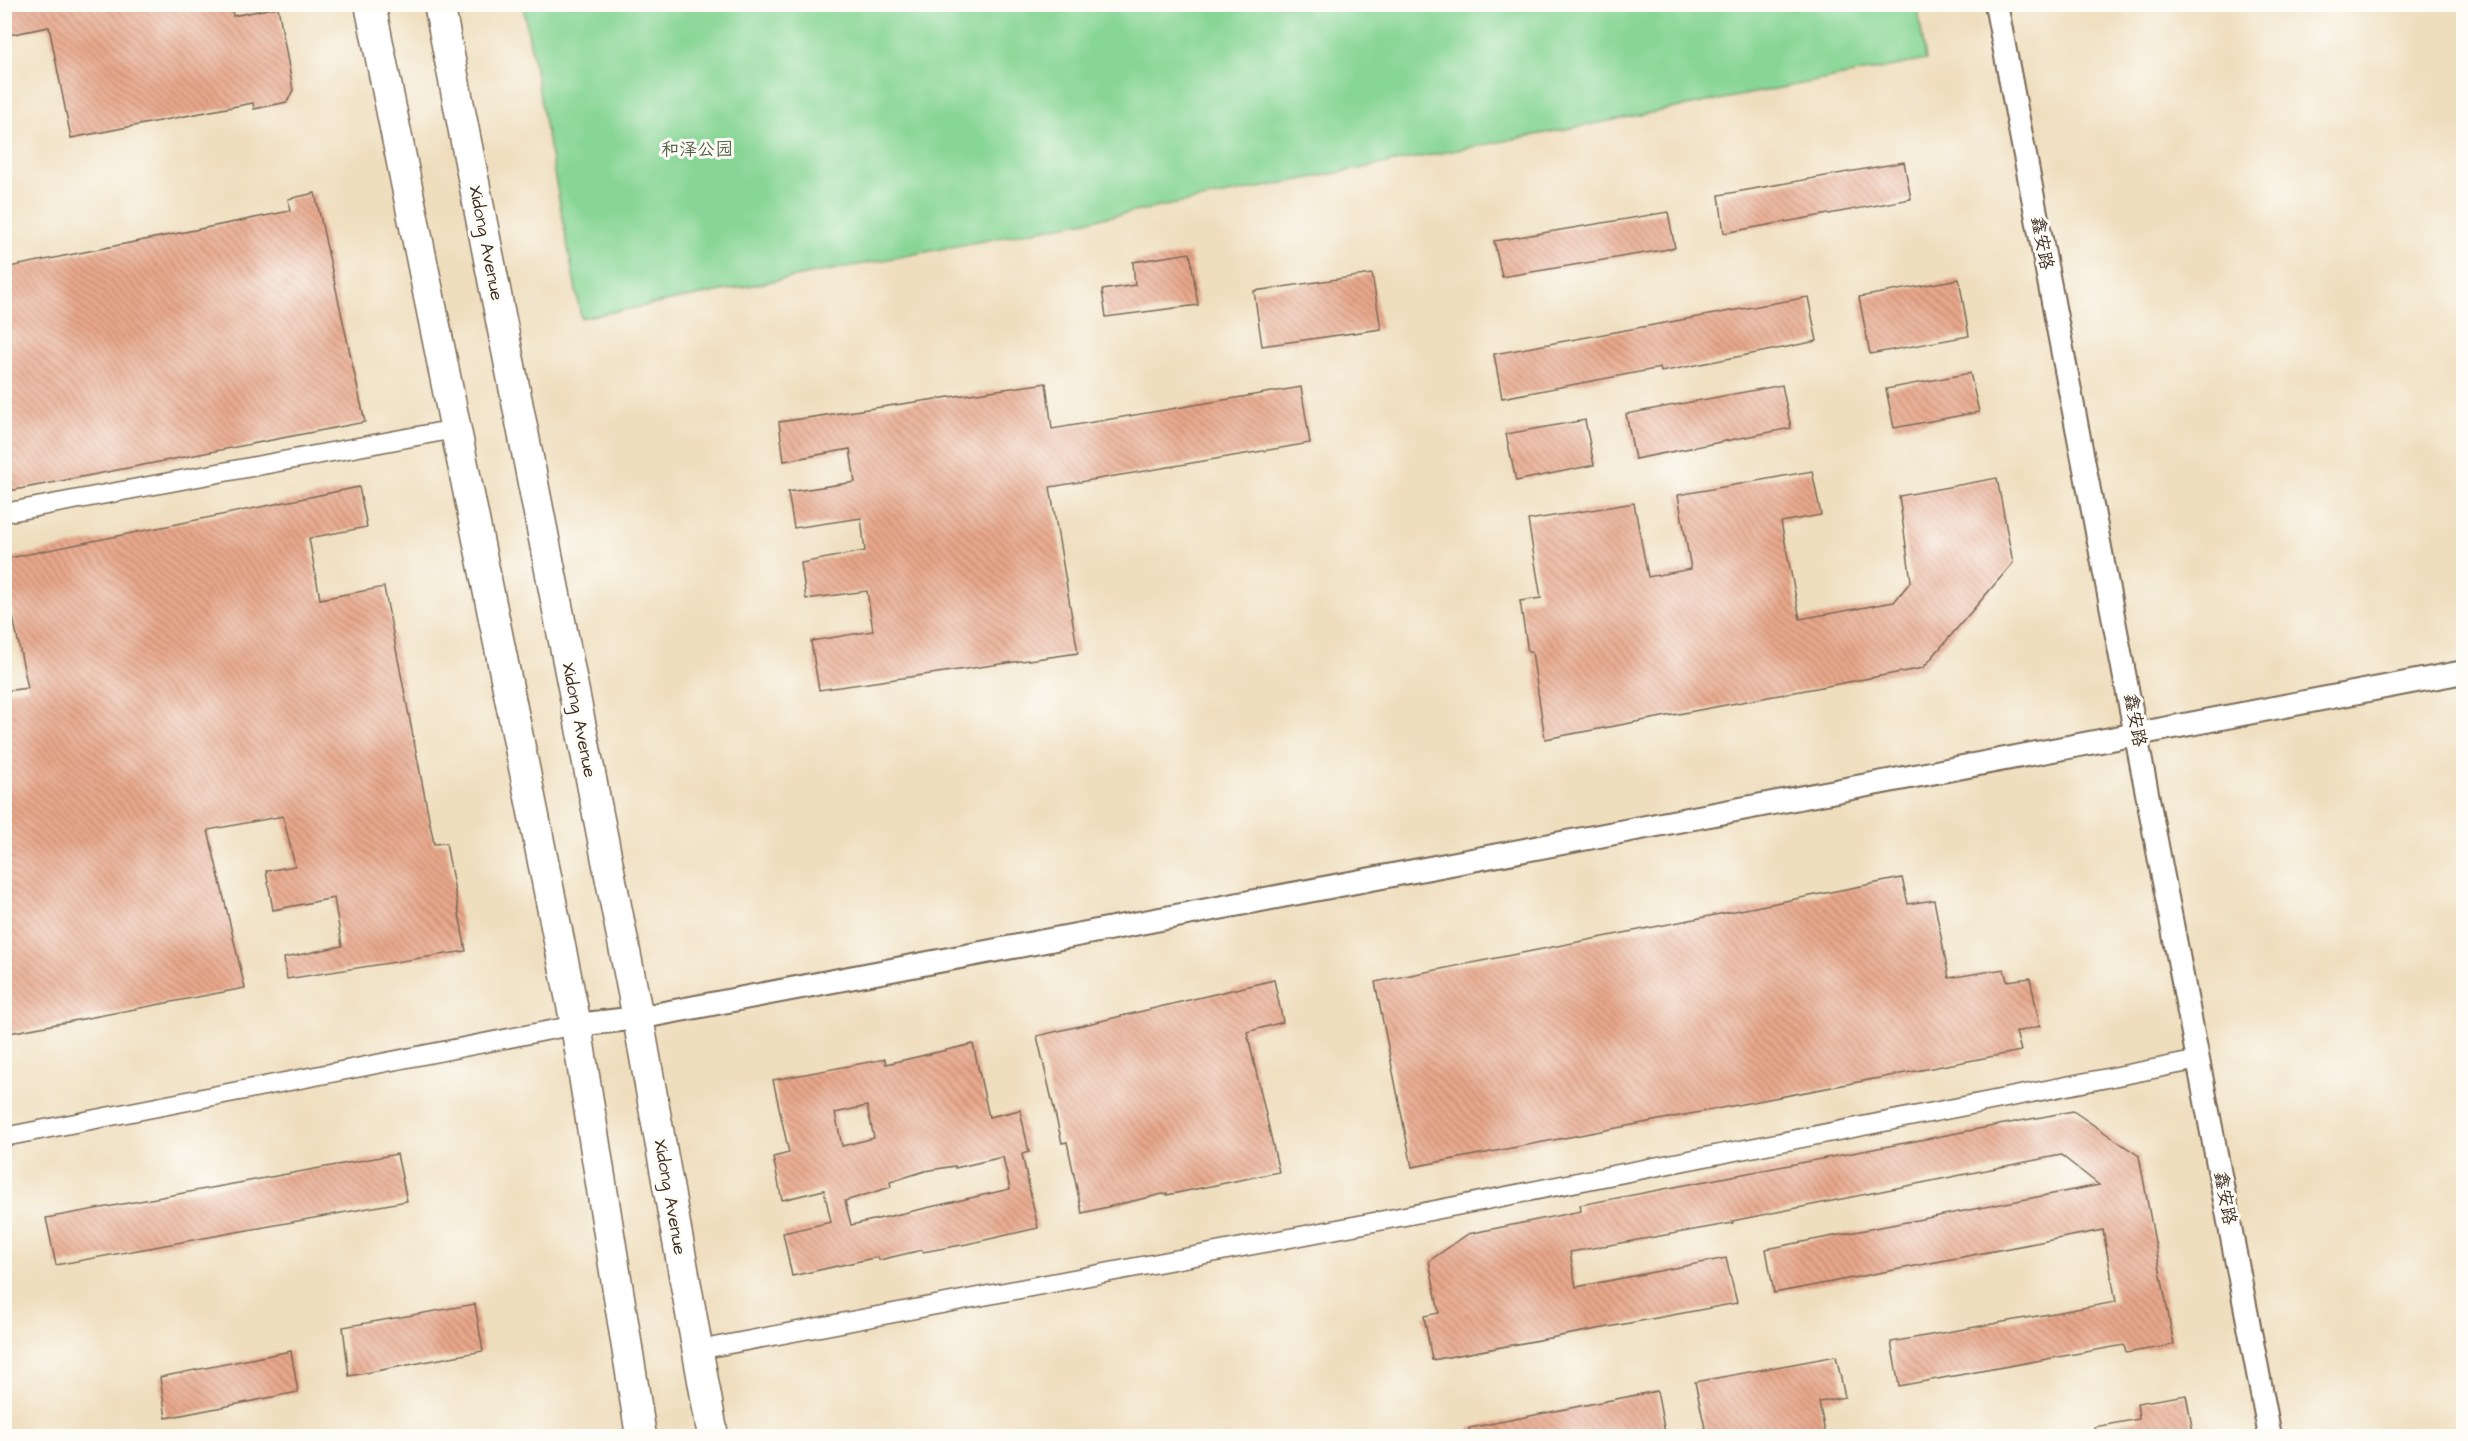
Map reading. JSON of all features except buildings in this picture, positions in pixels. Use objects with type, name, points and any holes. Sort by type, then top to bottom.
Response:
[{"type":"main road","points":[[370,4],[576,1025],[640,1437]]},
{"type":"main road","name":"Xidong Avenue","points":[[439,4],[638,1018],[713,1437]]},
{"type":"street","name":"鑫安路","points":[[1996,4],[2138,734],[2270,1437]]},
{"type":"street","points":[[4,513],[455,429]]},
{"type":"street","points":[[4,1137],[576,1025],[638,1018],[2463,672]]},
{"type":"street","points":[[698,1350],[1376,1222],[2199,1060]]},
{"type":"green space","name":"和泽公园","points":[[1917,4],[1926,60],[581,318],[523,5]]}]
